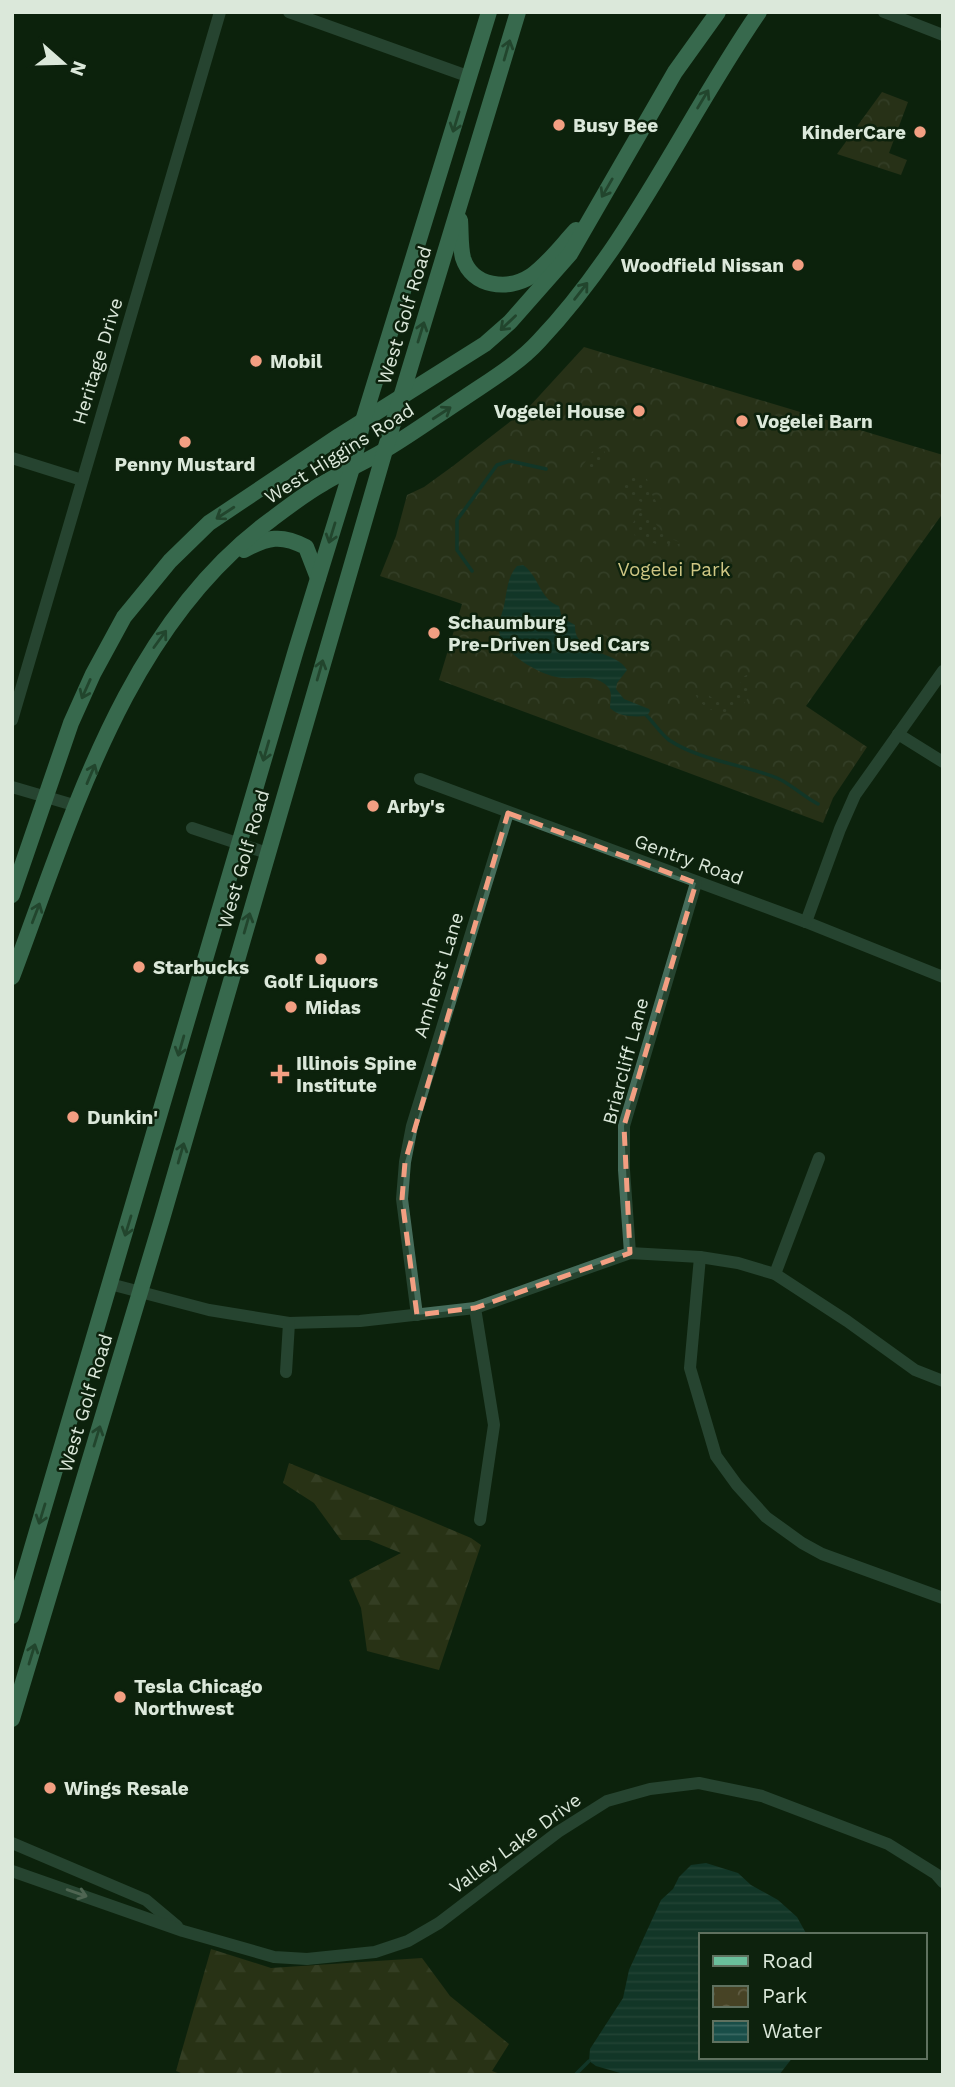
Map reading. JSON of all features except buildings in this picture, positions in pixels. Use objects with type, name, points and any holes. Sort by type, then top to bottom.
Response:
[{"type":"main road","name":"West Golf Road","points":[[12,1616],[352,468],[363,421],[489,12]]},
{"type":"main road","name":"West Golf Road","points":[[12,1719],[140,1292],[385,450],[518,12]]},
{"type":"main road","name":"West Higgins Road","points":[[12,895],[71,723],[93,674],[124,617],[154,580],[209,523],[485,344],[510,321],[570,254],[675,72],[718,12]]},
{"type":"main road","name":"West Higgins Road","points":[[12,977],[77,806],[116,715],[154,648],[199,585],[269,521],[322,484],[385,450],[498,375],[538,343],[580,293],[632,223],[712,84],[759,12]]},
{"type":"main road","points":[[460,208],[461,247],[470,271],[485,282],[501,286],[529,278],[592,213]]},
{"type":"main road","points":[[224,562],[260,542],[282,537],[306,547],[318,578]]},
{"type":"street","name":"Heritage Drive","points":[[12,720],[220,12]]},
{"type":"street","points":[[289,12],[470,77]]},
{"type":"street","points":[[884,12],[943,34]]},
{"type":"street","points":[[12,458],[82,480]]},
{"type":"street","points":[[806,922],[847,812],[863,784],[943,671]]},
{"type":"street","points":[[898,734],[943,762]]},
{"type":"street","name":"Gentry Road","points":[[420,779],[806,922],[943,977]]},
{"type":"street","points":[[12,787],[77,806]]},
{"type":"street","name":"Amherst Lane","points":[[417,1315],[402,1199],[405,1162],[412,1126],[508,813]]},
{"type":"street","points":[[192,828],[267,853]]},
{"type":"street","name":"Briarcliff Lane","points":[[631,1253],[624,1171],[624,1126],[696,883]]},
{"type":"street","points":[[775,1274],[820,1158]]},
{"type":"street","points":[[110,1284],[209,1310],[289,1323],[360,1321],[475,1308],[631,1253],[700,1257],[737,1263],[775,1274],[915,1370],[943,1381]]},
{"type":"street","points":[[700,1257],[690,1368],[716,1455],[737,1485],[766,1517],[822,1554],[943,1598]]},
{"type":"street","points":[[475,1308],[494,1425],[480,1520]]},
{"type":"street","points":[[286,1372],[289,1323]]},
{"type":"street","name":"Valley Lake Drive","points":[[12,1871],[183,1931],[274,1957],[307,1959],[375,1952],[408,1941],[439,1923],[558,1832],[607,1801],[650,1789],[699,1783],[762,1796],[888,1844],[936,1874],[943,1882]]},
{"type":"street","name":"Valley Lake Drive","points":[[12,1843],[146,1900],[183,1931]]},
{"type":"highlighted area","points":[[508,813],[696,883],[624,1126],[630,1253],[475,1308],[417,1315],[402,1199],[405,1162]]},
{"type":"green space","points":[[882,92],[908,102],[889,153],[907,160],[901,175],[837,154]]},
{"type":"green space","name":"Vogelei Park","points":[[584,347],[943,455],[943,513],[806,706],[867,747],[833,798],[823,823],[439,680],[462,604],[380,576],[396,536],[407,495],[424,487],[529,407]]},
{"type":"green space","points":[[599,448],[605,452],[603,461],[594,473],[581,468],[592,452]]},
{"type":"green space","points":[[633,473],[647,479],[650,491],[661,510],[640,501],[623,489],[625,477]]},
{"type":"green space","points":[[642,509],[662,532],[680,542],[679,544],[656,544],[635,536],[631,526]]},
{"type":"green space","points":[[749,674],[750,689],[746,700],[733,711],[707,708],[695,694],[705,692],[717,702],[732,699],[740,690],[740,678]]},
{"type":"green space","points":[[289,1463],[471,1538],[481,1545],[439,1670],[367,1651],[361,1608],[349,1580],[401,1553],[369,1540],[341,1540],[314,1503],[283,1483]]},
{"type":"green space","points":[[211,1949],[271,1968],[422,1958],[450,1996],[509,2044],[492,2071],[503,2075],[186,2075],[176,2071]]},
{"type":"water","points":[[523,565],[533,575],[547,598],[559,606],[562,618],[575,625],[576,635],[581,642],[614,659],[627,670],[617,683],[616,689],[624,699],[649,709],[647,716],[627,716],[614,711],[610,708],[610,689],[598,680],[562,678],[544,673],[524,663],[508,648],[499,632],[499,622],[511,575],[517,566]]},
{"type":"water","points":[[706,1863],[738,1873],[751,1885],[778,1900],[797,1917],[806,1933],[699,1933],[699,2059],[791,2059],[779,2075],[627,2075],[596,2066],[589,2061],[590,2049],[623,1998],[629,1970],[661,1900],[691,1865]]},
{"type":"waterway","points":[[472,571],[457,550],[457,520],[497,465],[510,461],[546,469]]},
{"type":"waterway","points":[[647,716],[666,738],[681,747],[708,758],[777,778],[818,804]]},
{"type":"waterway","points":[[575,2075],[589,2061]]},
{"type":"place","name":"Busy Bee","points":[[559,125]]},
{"type":"place","name":"KinderCare","points":[[920,132]]},
{"type":"place","name":"Woodfield Nissan","points":[[798,265]]},
{"type":"place","name":"Mobil","points":[[256,361]]},
{"type":"place","name":"Vogelei House","points":[[639,411]]},
{"type":"place","name":"Vogelei Barn","points":[[742,421]]},
{"type":"place","name":"Penny Mustard","points":[[185,442]]},
{"type":"place","name":"Schaumburg Pre-Driven Used Cars","points":[[434,633]]},
{"type":"place","name":"Arby's","points":[[373,806]]},
{"type":"place","name":"Golf Liquors","points":[[321,959]]},
{"type":"place","name":"Starbucks","points":[[139,967]]},
{"type":"place","name":"Midas","points":[[291,1007]]},
{"type":"place","name":"Illinois Spine Institute","points":[[280,1074]]},
{"type":"place","name":"Dunkin'","points":[[73,1117]]},
{"type":"place","name":"Tesla Chicago Northwest","points":[[120,1697]]},
{"type":"place","name":"Wings Resale","points":[[50,1788]]}]
